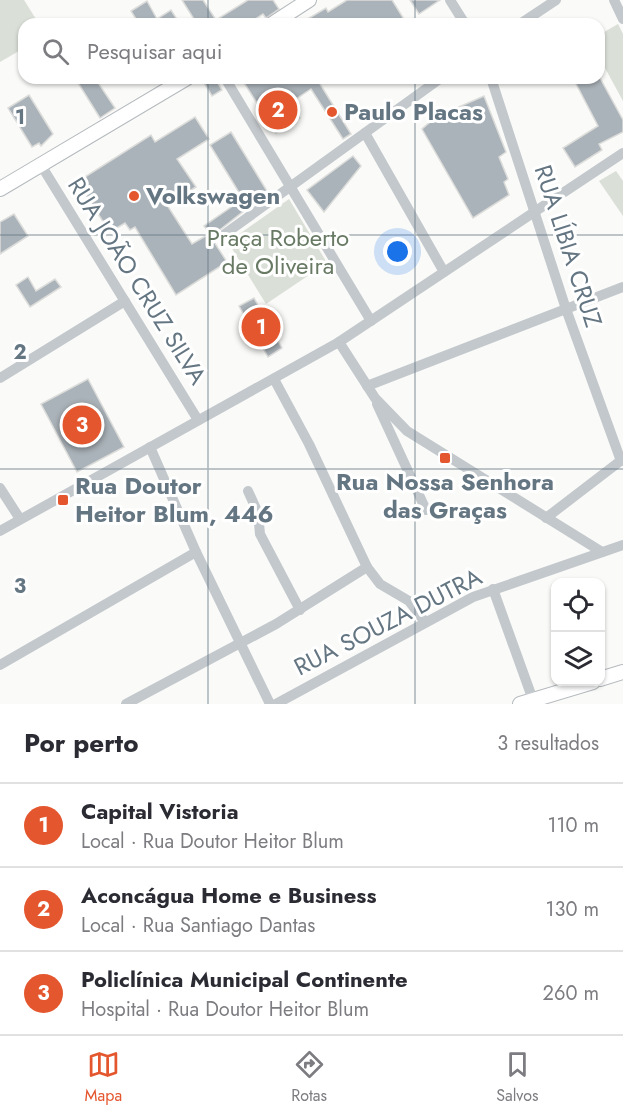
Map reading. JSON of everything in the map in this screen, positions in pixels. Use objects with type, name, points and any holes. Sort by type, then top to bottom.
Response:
[{"type":"main road","points":[[281,18],[309,0]]},
{"type":"main road","points":[[0,189],[177,84]]},
{"type":"main road","points":[[605,677],[623,672]]},
{"type":"main road","points":[[527,702],[577,686]]},
{"type":"street","points":[[450,0],[461,18]]},
{"type":"street","points":[[529,18],[556,0]]},
{"type":"street","points":[[614,0],[623,19]]},
{"type":"street","points":[[229,84],[371,321]]},
{"type":"street","points":[[222,237],[433,84]]},
{"type":"street","name":"RUA LÍBIA CRUZ","points":[[493,84],[566,309],[622,460]]},
{"type":"street","points":[[365,133],[444,272]]},
{"type":"street","points":[[0,531],[339,342],[534,211],[621,160]]},
{"type":"street","name":"RUA JOÃO CRUZ SILVA","points":[[40,165],[198,420]]},
{"type":"street","points":[[367,386],[623,287]]},
{"type":"street","points":[[0,378],[125,301]]},
{"type":"street","points":[[339,342],[375,398],[426,510]]},
{"type":"street","points":[[274,379],[309,444],[367,567],[380,585],[409,601],[425,622]]},
{"type":"street","points":[[375,398],[407,431],[602,552]]},
{"type":"street","points":[[150,447],[196,552],[270,704]]},
{"type":"street","points":[[546,518],[622,460]]},
{"type":"street","points":[[0,488],[20,519]]},
{"type":"street","points":[[248,491],[258,513],[264,542],[300,610]]},
{"type":"street","name":"RUA SOUZA DUTRA","points":[[276,704],[425,622],[493,589],[623,545]]},
{"type":"street","points":[[0,665],[196,552]]},
{"type":"street","points":[[126,704],[300,610],[367,567]]},
{"type":"street","points":[[493,589],[527,702]]},
{"type":"green space","points":[[0,0],[24,0],[35,18],[18,18],[18,52],[0,62]]},
{"type":"green space","points":[[618,24],[623,34],[623,101],[605,68],[605,32]]},
{"type":"green space","points":[[616,171],[623,181],[623,216],[599,181]]},
{"type":"green space","name":"Praça Roberto de Oliveira","points":[[289,199],[327,263],[266,304],[228,242]]},
{"type":"building","points":[[182,0],[203,0],[215,18],[193,18]]},
{"type":"building","points":[[248,0],[273,0],[279,9],[266,18],[263,14],[257,18],[219,18]]},
{"type":"building","points":[[347,0],[392,0],[403,18],[309,18],[326,8],[328,12]]},
{"type":"building","points":[[410,0],[440,0],[419,14]]},
{"type":"building","points":[[147,1],[156,18],[135,18],[131,11]]},
{"type":"building","points":[[171,10],[176,18],[159,18]]},
{"type":"building","points":[[79,84],[99,84],[115,108],[100,118]]},
{"type":"building","points":[[205,84],[218,84],[222,90],[212,96]]},
{"type":"building","points":[[245,84],[320,84],[351,134],[343,139],[311,89],[290,103],[300,118],[276,133]]},
{"type":"building","points":[[576,84],[603,84],[623,120],[623,132],[599,144],[602,150],[575,167],[563,148],[598,126]]},
{"type":"building","points":[[29,95],[53,134],[41,146],[39,143],[32,147],[8,108]]},
{"type":"building","points":[[484,96],[506,152],[499,157],[508,179],[504,182],[509,195],[473,218],[422,129],[436,117]]},
{"type":"building","name":"Volkswagen","points":[[195,117],[209,139],[177,159],[196,187],[167,205],[192,244],[209,234],[227,262],[176,295],[135,227],[130,230],[125,223],[110,232],[77,182],[151,135],[155,142]]},
{"type":"building","points":[[231,132],[267,191],[246,204],[210,145]]},
{"type":"building","points":[[353,156],[361,166],[324,212],[307,190]]},
{"type":"building","points":[[240,201],[245,210],[212,236],[204,226]]},
{"type":"building","points":[[14,214],[28,236],[0,254],[0,222]]},
{"type":"building","points":[[28,277],[36,291],[55,279],[61,287],[30,307],[16,285]]},
{"type":"building","points":[[254,298],[282,348],[268,357],[239,306]]},
{"type":"building","points":[[88,379],[124,447],[77,472],[41,404]]},
{"type":"place","name":"Aconcágua Home e Business","points":[[278,110]]},
{"type":"place","name":"Paulo Placas","points":[[332,112]]},
{"type":"place","name":"Volkswagen","points":[[134,196]]},
{"type":"place","name":"Capital Vistoria","points":[[261,327]]},
{"type":"place","name":"Policlínica Municipal Continente","points":[[82,425]]},
{"type":"place","name":"Rua Nossa Senhora das Graças","points":[[445,458]]},
{"type":"place","name":"Rua Doutor Heitor Blum, 446","points":[[63,500]]}]
